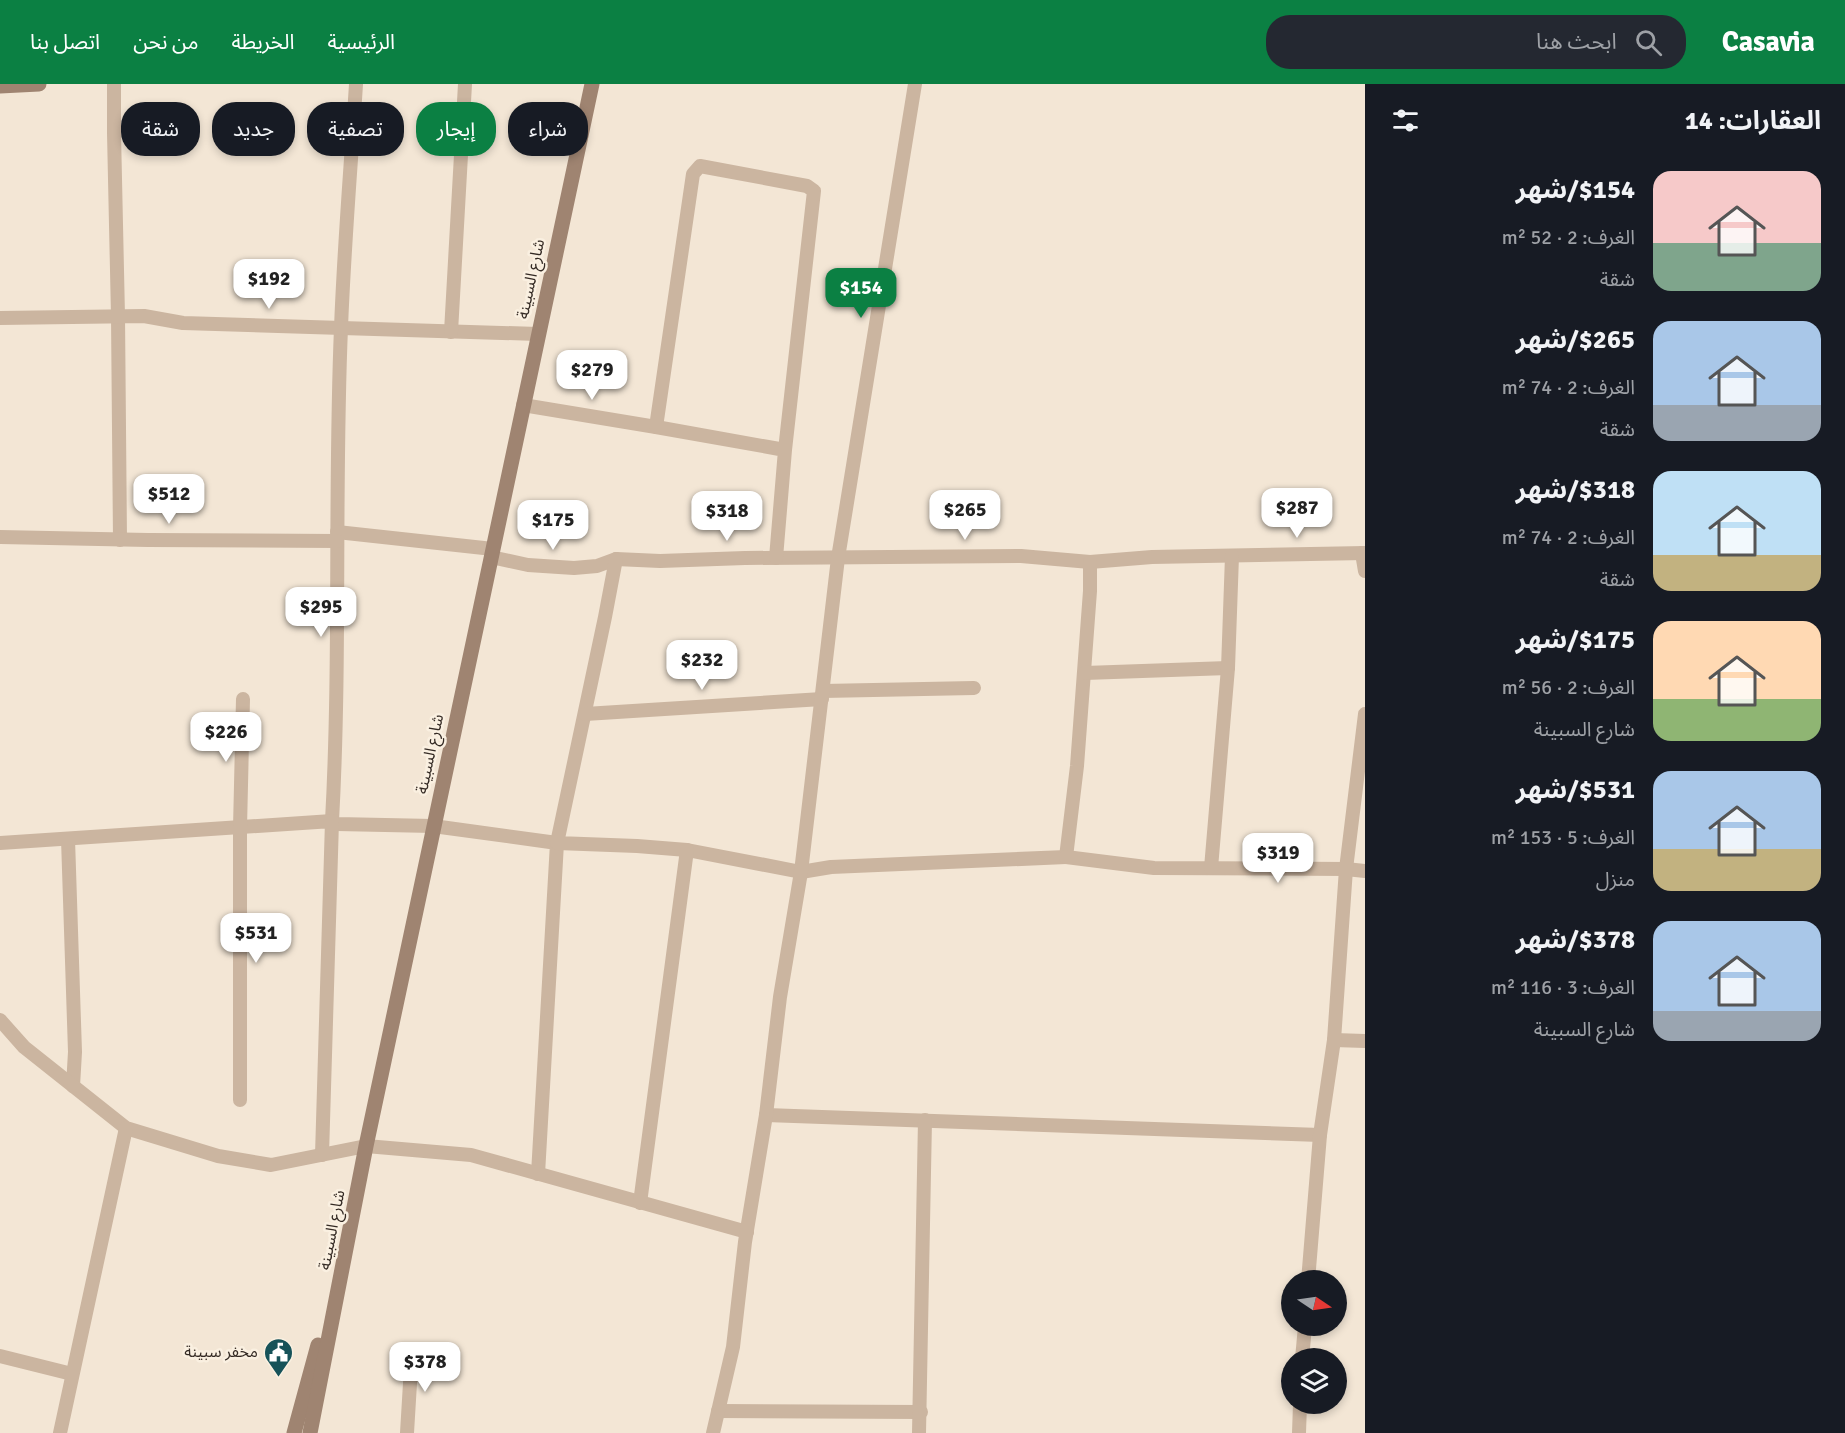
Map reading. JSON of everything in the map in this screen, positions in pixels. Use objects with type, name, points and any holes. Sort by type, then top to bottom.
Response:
[{"type":"main road","points":[[0,86],[39,84]]},
{"type":"main road","name":"شارع السبينة","points":[[310,1433],[366,1146],[592,84]]},
{"type":"main road","points":[[294,1433],[347,1244]]},
{"type":"street","points":[[114,84],[120,540]]},
{"type":"street","points":[[322,1155],[336,744],[341,328],[356,84]]},
{"type":"street","points":[[451,332],[465,84]]},
{"type":"street","points":[[713,1433],[734,1347],[747,1232],[766,1115],[780,997],[801,872],[838,558],[915,84]]},
{"type":"street","points":[[656,428],[693,174],[700,166],[807,186],[814,192],[784,450],[776,558]]},
{"type":"street","points":[[0,318],[144,316],[183,323],[538,334]]},
{"type":"street","points":[[523,405],[784,450]]},
{"type":"street","points":[[0,537],[120,540],[337,537],[492,553],[528,565],[574,568],[597,566],[616,559],[660,561],[1021,556],[1090,562],[1152,557],[1364,553],[1365,571]]},
{"type":"street","points":[[1211,868],[1228,668],[1232,556]]},
{"type":"street","points":[[538,1174],[557,843],[616,559]]},
{"type":"street","points":[[1066,857],[1077,766],[1090,591],[1090,562]]},
{"type":"street","points":[[1084,673],[1228,668]]},
{"type":"street","points":[[585,714],[822,695],[974,688]]},
{"type":"street","points":[[240,1100],[240,828],[243,699]]},
{"type":"street","points":[[1309,1270],[1320,1135],[1334,1040],[1346,869],[1365,714]]},
{"type":"street","points":[[0,843],[332,821],[337,824],[433,826],[557,843],[687,850],[801,872],[831,867],[1066,857],[1154,868],[1365,871]]},
{"type":"street","points":[[68,839],[75,1052],[73,1086]]},
{"type":"street","points":[[640,1203],[687,850]]},
{"type":"street","points":[[0,1020],[24,1047],[126,1128],[218,1156],[271,1165],[366,1146],[471,1155],[747,1232]]},
{"type":"street","points":[[1334,1040],[1365,1041]]},
{"type":"street","points":[[766,1115],[1320,1135]]},
{"type":"street","points":[[919,1433],[925,1120]]},
{"type":"street","points":[[60,1433],[126,1128]]},
{"type":"street","points":[[407,1433],[412,1350]]},
{"type":"street","points":[[0,1356],[72,1374]]},
{"type":"street","points":[[718,1411],[921,1412]]},
{"type":"street","points":[[1299,1433],[1300,1414]]},
{"type":"place","name":"مخفر سبينة","points":[[279,1378]]}]
